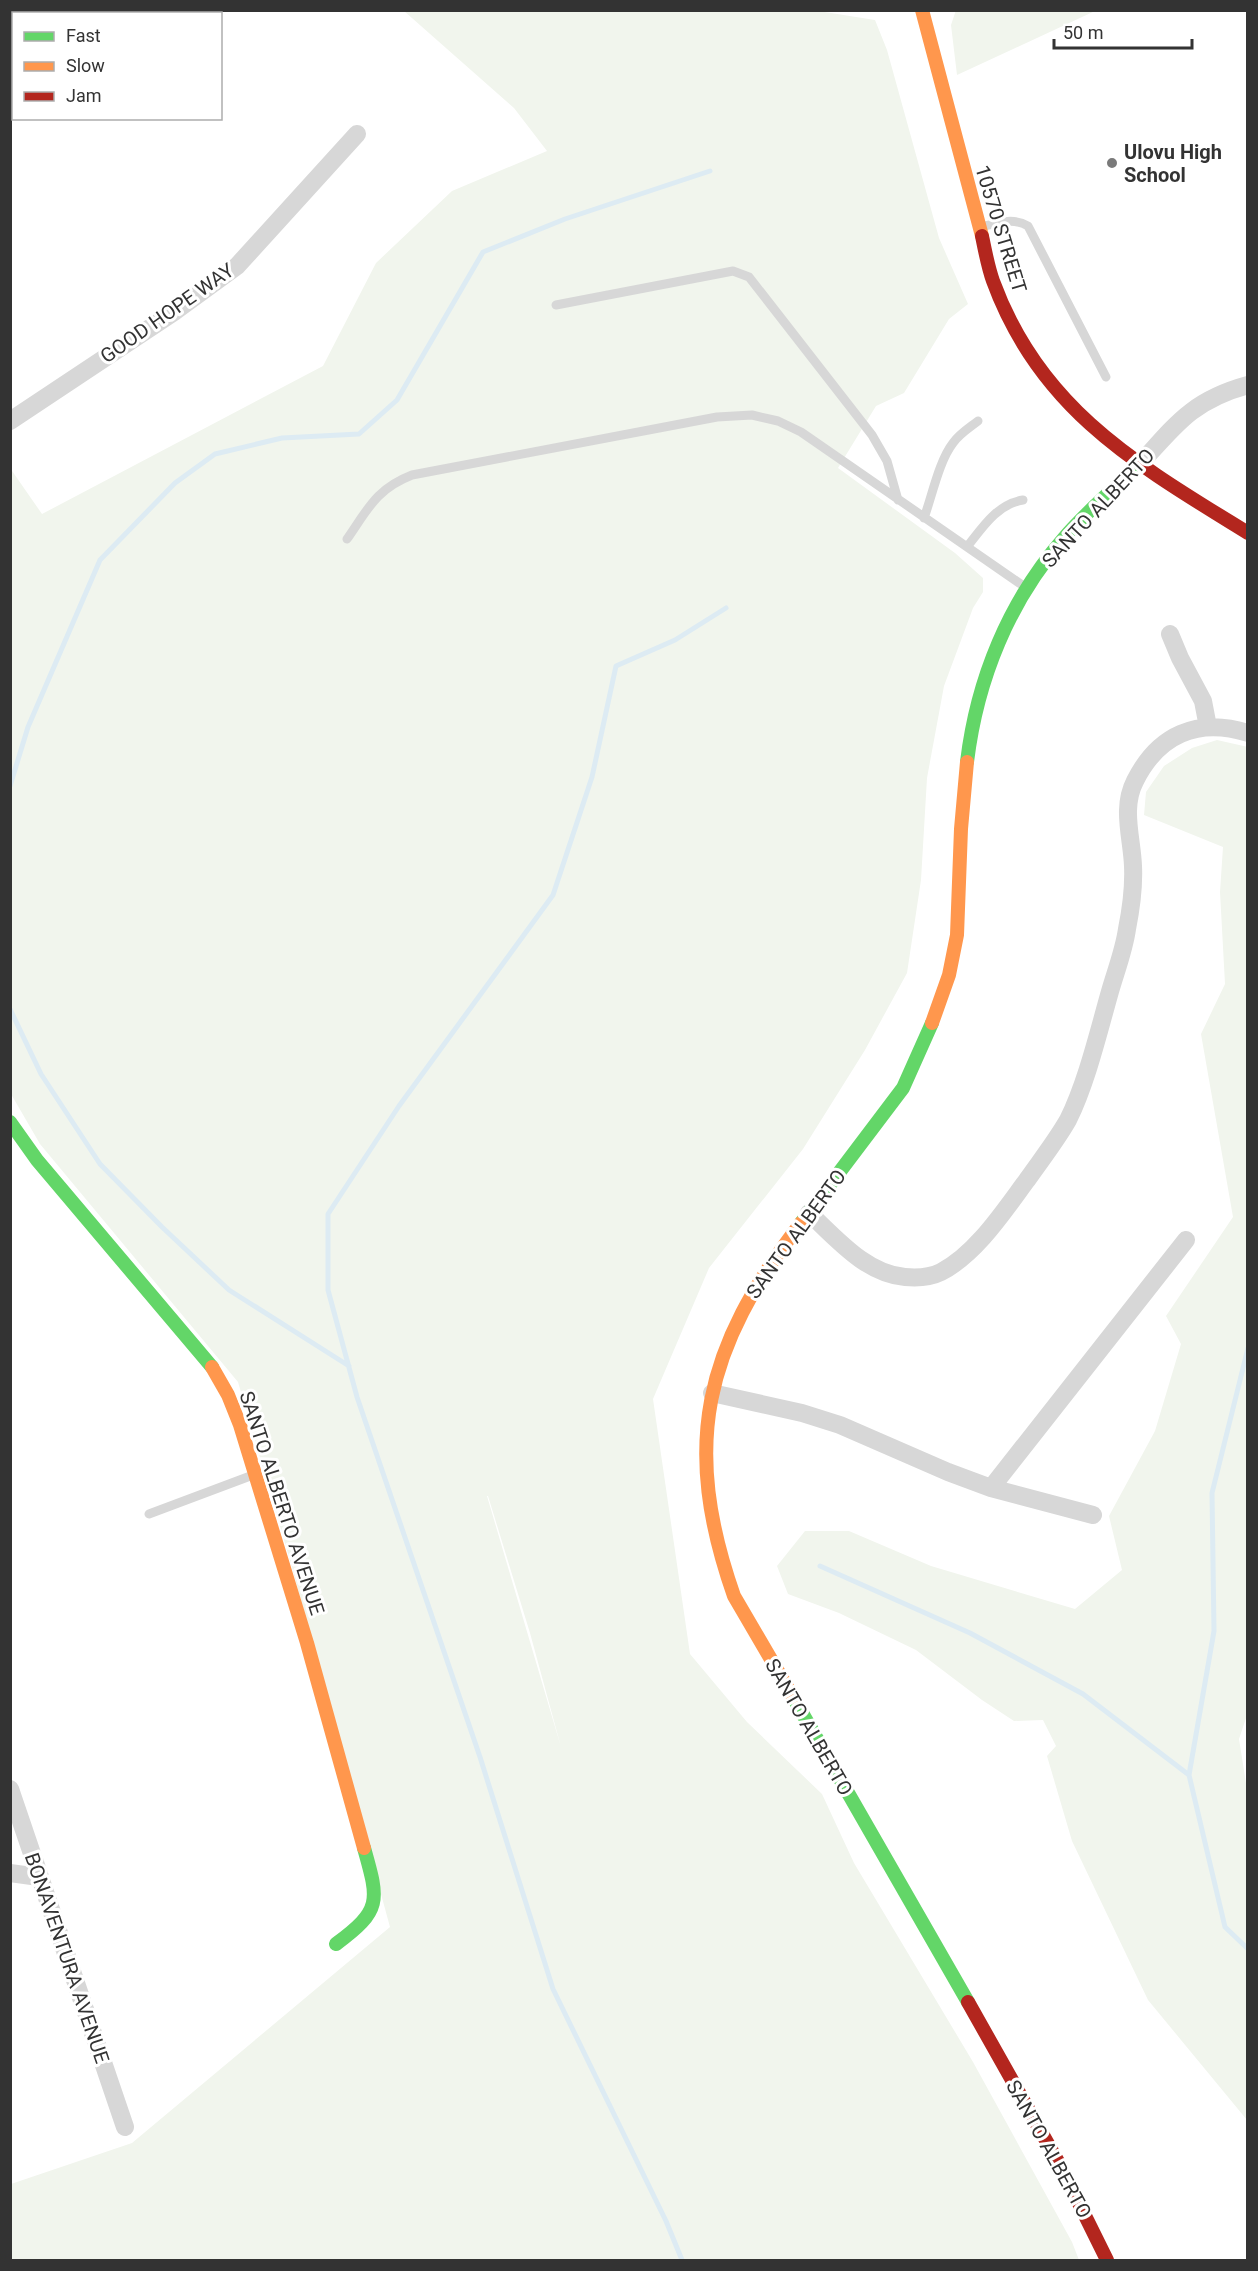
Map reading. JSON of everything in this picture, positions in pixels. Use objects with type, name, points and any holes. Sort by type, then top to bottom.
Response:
[{"type":"street","name":"10570 STREET","points":[[922,10],[993,280],[1008,315],[1026,346],[1069,404],[1091,426],[1140,464],[1248,532]]},
{"type":"street","name":"GOOD HOPE WAY","points":[[10,421],[174,312],[237,266],[357,134]]},
{"type":"street","name":"SANTO ALBERTO","points":[[1107,2260],[1055,2157],[734,1596],[720,1559],[707,1502],[704,1465],[712,1393],[736,1323],[766,1270],[903,1088],[920,1056],[942,1000],[957,933],[967,756],[974,715],[996,648],[1027,588],[1065,537],[1140,464],[1181,420],[1203,402],[1224,391],[1248,385]]},
{"type":"street","points":[[1170,634],[1179,658],[1203,701],[1208,727]]},
{"type":"street","points":[[809,1213],[854,1255],[882,1271],[904,1277],[925,1277],[940,1273],[965,1255],[995,1222],[1053,1144],[1068,1119],[1098,1032],[1127,933],[1133,866],[1128,831],[1128,803],[1134,783],[1150,756],[1176,735],[1208,727],[1228,728],[1248,733]]},
{"type":"street","name":"SANTO ALBERTO AVENUE","points":[[10,1122],[37,1160],[212,1366],[228,1395],[307,1643],[375,1886],[375,1904],[367,1920],[336,1944]]},
{"type":"street","points":[[991,1488],[1186,1240]]},
{"type":"street","points":[[712,1393],[802,1413],[840,1425],[991,1488],[1093,1515]]},
{"type":"street","name":"BONAVENTURA AVENUE","points":[[10,1789],[125,2127]]},
{"type":"street","points":[[10,1874],[39,1877]]},
{"type":"lane","points":[[978,228],[1007,221],[1020,221],[1028,226],[1106,377]]},
{"type":"lane","points":[[556,305],[734,272],[749,277],[872,435],[887,461],[898,500]]},
{"type":"lane","points":[[347,539],[387,486],[412,476],[717,417],[752,415],[778,422],[801,432],[1027,588]]},
{"type":"lane","points":[[924,518],[952,444],[978,421]]},
{"type":"lane","points":[[967,547],[1000,509],[1010,502],[1023,500]]},
{"type":"lane","points":[[149,1514],[255,1474]]},
{"type":"shaded area","points":[[812,10],[875,20],[887,50],[939,238],[968,304],[949,319],[904,393],[876,406],[838,468],[955,553],[983,578],[983,592],[973,608],[944,686],[927,778],[921,880],[907,973],[865,1050],[803,1149],[709,1268],[653,1399],[690,1654],[747,1722],[822,1794],[854,1863],[973,2062],[1072,2242],[1079,2260],[11,2260],[11,2184],[132,2143],[390,1927],[291,1564],[238,1382],[40,1144],[11,1094],[10,468],[42,514],[323,366],[376,263],[452,191],[547,151],[514,108],[404,11]],"holes":[[[487,1496],[488,1496],[530,1633],[561,1747]]]},
{"type":"shaded area","points":[[956,10],[1095,11],[957,75],[951,25]]},
{"type":"shaded area","points":[[1217,740],[1248,747],[1248,1712],[1239,1739],[1248,1796],[1247,2120],[1148,2000],[1072,1841],[1047,1756],[1056,1746],[1043,1720],[1014,1721],[916,1650],[839,1613],[788,1594],[777,1566],[805,1531],[849,1531],[931,1566],[1075,1609],[1122,1570],[1109,1516],[1155,1431],[1181,1344],[1166,1316],[1233,1217],[1201,1034],[1225,984],[1220,892],[1223,847],[1144,815],[1146,792],[1164,766],[1192,748]]},
{"type":"waterway","points":[[10,786],[28,727],[100,560],[175,483],[215,454],[282,438],[359,434],[397,400],[483,252],[565,219],[710,171]]},
{"type":"waterway","points":[[682,2260],[666,2221],[553,1989],[480,1757],[357,1397],[328,1290],[328,1214],[399,1106],[553,895],[592,777],[616,666],[675,640],[726,608]]},
{"type":"waterway","points":[[10,1009],[41,1074],[100,1164],[229,1290],[349,1366]]},
{"type":"waterway","points":[[1248,1348],[1212,1493],[1214,1631],[1189,1775],[1225,1927],[1248,1949]]},
{"type":"waterway","points":[[820,1566],[970,1633],[1083,1694],[1189,1775]]},
{"type":"traffic: fast","points":[[967,762],[972,731],[988,671],[999,642],[1027,588],[1044,562],[1073,528],[1140,464]]},
{"type":"traffic: fast","points":[[801,1223],[903,1088],[932,1023]]},
{"type":"traffic: fast","points":[[10,1122],[37,1160],[212,1367]]},
{"type":"traffic: fast","points":[[793,1697],[968,2002]]},
{"type":"traffic: fast","points":[[336,1944],[362,1922],[373,1903],[374,1893],[364,1848]]},
{"type":"traffic: slow","points":[[922,10],[982,236]]},
{"type":"traffic: slow","points":[[932,1023],[949,975],[957,935],[961,829],[967,762]]},
{"type":"traffic: slow","points":[[793,1697],[734,1596],[718,1542],[708,1492],[706,1445],[711,1400],[723,1356],[742,1313],[768,1269],[801,1223]]},
{"type":"traffic: slow","points":[[212,1367],[228,1395],[240,1425],[307,1643],[364,1848]]},
{"type":"traffic: jam","points":[[982,236],[993,281],[1013,326],[1037,365],[1065,399],[1097,430],[1131,457],[1248,533]]},
{"type":"traffic: jam","points":[[968,2002],[1061,2167],[1107,2260]]},
{"type":"place","name":"Ulovu High School","points":[[1112,163]]}]
